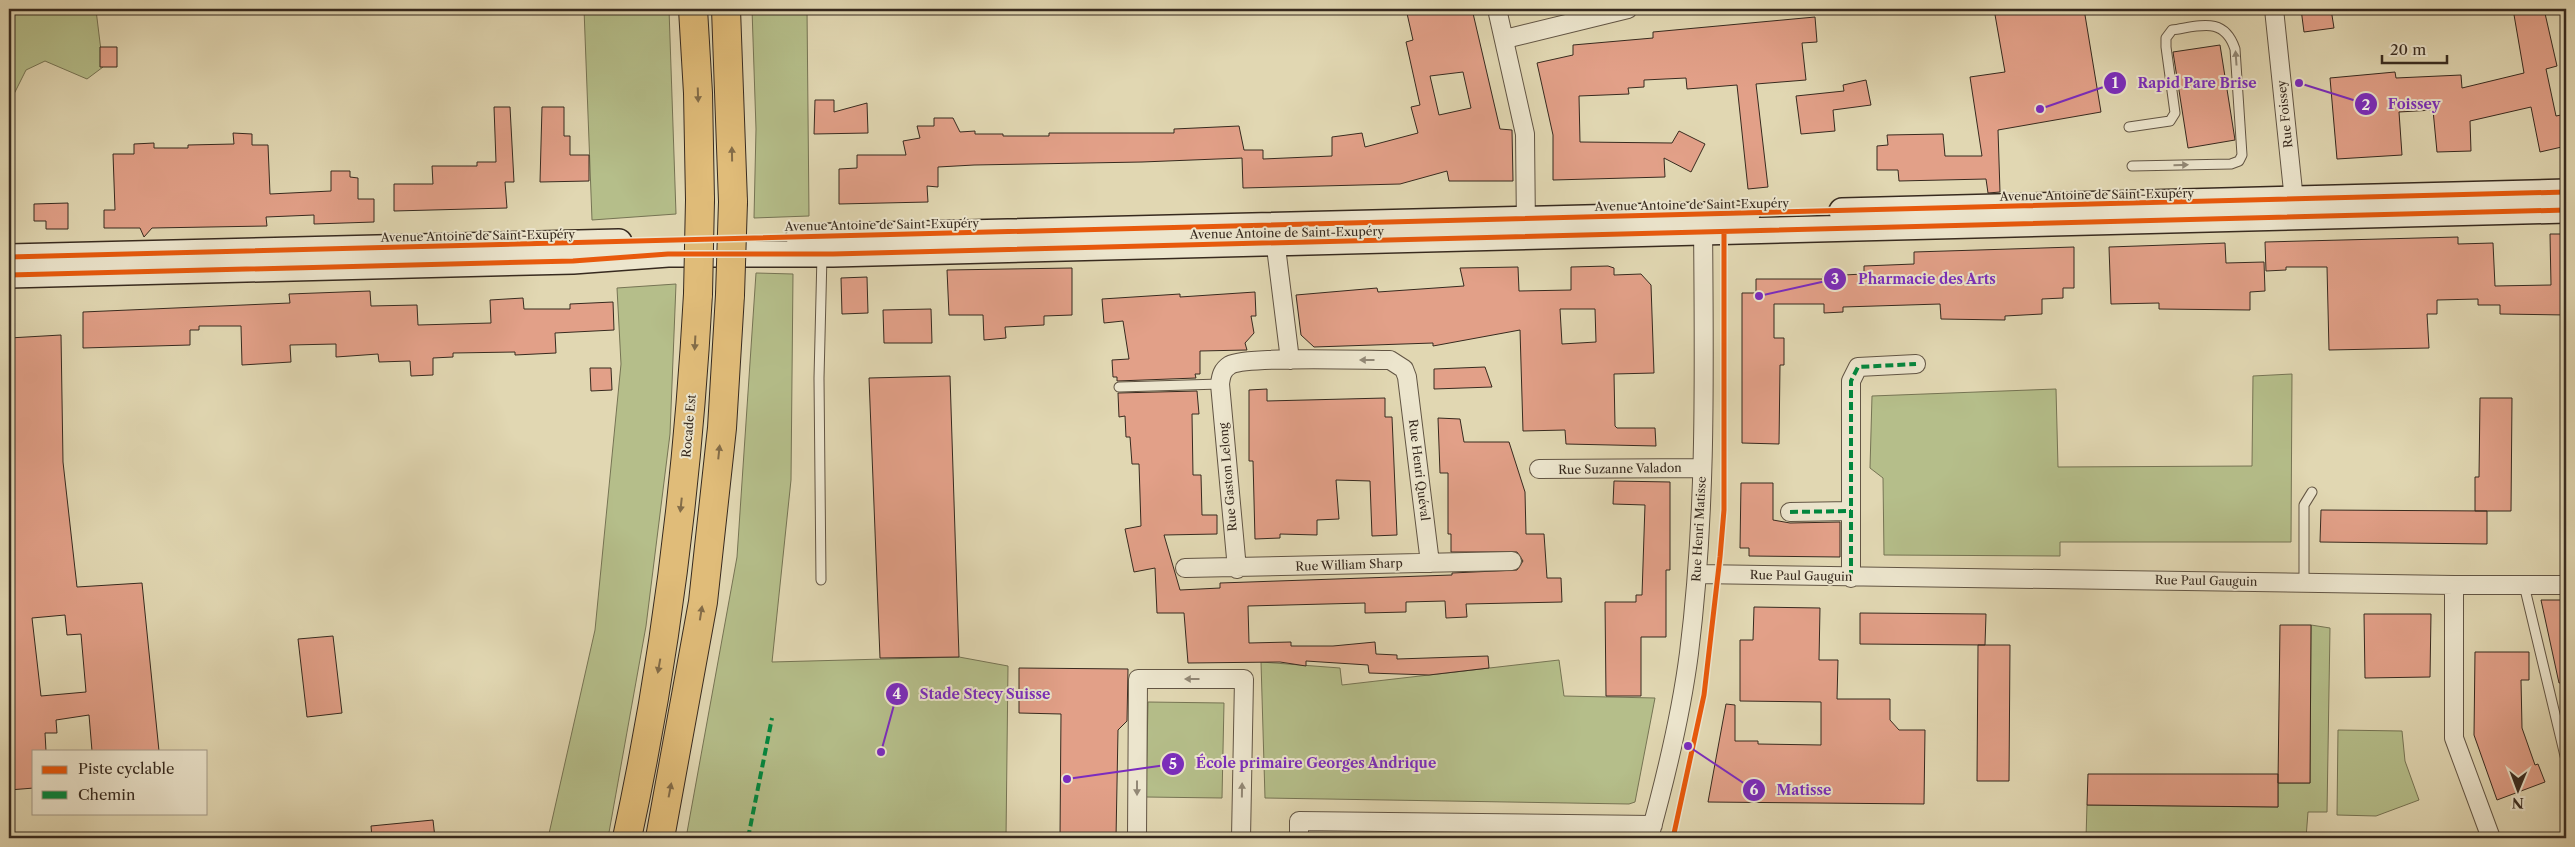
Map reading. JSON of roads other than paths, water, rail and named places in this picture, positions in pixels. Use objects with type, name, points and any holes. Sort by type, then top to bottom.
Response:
[{"type":"highway","name":"Rocade Est","points":[[627,838],[646,745],[674,570],[691,411],[698,294],[700,200],[696,47],[693,9]]},
{"type":"highway","points":[[660,838],[703,602],[722,428],[730,295],[733,202],[729,44],[726,9]]},
{"type":"main road","name":"Avenue Antoine de Saint-Exupéry","points":[[2295,209],[2566,192]]},
{"type":"main road","name":"Avenue Antoine de Saint-Exupéry","points":[[9,257],[822,245],[2295,209],[2566,210]]},
{"type":"main road","name":"Avenue Antoine de Saint-Exupéry","points":[[9,275],[573,261],[822,245]]},
{"type":"street","points":[[1497,9],[1525,134],[1526,228]]},
{"type":"street","points":[[1505,39],[1628,9]]},
{"type":"street","name":"Rue Foissey","points":[[2274,9],[2295,209]]},
{"type":"street","name":"Rue Henri Matisse","points":[[1651,832],[1683,691],[1697,574],[1702,468],[1703,224]]},
{"type":"street","points":[[1220,384],[1224,369],[1231,364],[1290,360],[1275,234]]},
{"type":"street","name":"Rue Henri Quéval","points":[[1290,360],[1390,360],[1404,369],[1407,377],[1430,563]]},
{"type":"street","points":[[1851,578],[1851,381],[1858,367],[1916,364]]},
{"type":"street","name":"Rue Gaston Lelong","points":[[1220,384],[1237,569]]},
{"type":"street","name":"Rue Suzanne Valadon","points":[[1539,469],[1702,468]]},
{"type":"street","points":[[1790,512],[1851,511]]},
{"type":"street","name":"Rue William Sharp","points":[[1185,568],[1237,569],[1512,562]]},
{"type":"street","name":"Rue Paul Gauguin","points":[[1697,574],[1851,578],[2566,585]]},
{"type":"street","points":[[2454,585],[2454,738],[2491,838]]},
{"type":"street","points":[[1137,838],[1138,679],[1244,679],[1241,838]]},
{"type":"street","points":[[1299,830],[1651,832]]},
{"type":"lane","points":[[2129,127],[2170,120],[2175,113],[2166,47],[2166,38],[2172,30],[2208,24],[2219,27],[2230,35],[2235,49],[2242,155],[2239,161],[2231,164],[2132,166]]},
{"type":"lane","points":[[821,580],[818,378],[822,245]]},
{"type":"lane","points":[[1119,387],[1220,384]]},
{"type":"lane","points":[[2304,582],[2304,505],[2312,492]]},
{"type":"lane","points":[[2524,585],[2566,760]]},
{"type":"place","name":"Foissey","points":[[2299,83]]},
{"type":"place","name":"Rapid Pare Brise","points":[[2040,109]]},
{"type":"place","name":"Pharmacie des Arts","points":[[1759,296]]},
{"type":"place","name":"Matisse","points":[[1688,746]]},
{"type":"place","name":"Stade Stecy Suisse","points":[[881,752]]},
{"type":"place","name":"École primaire Georges Andrique","points":[[1067,779]]}]
